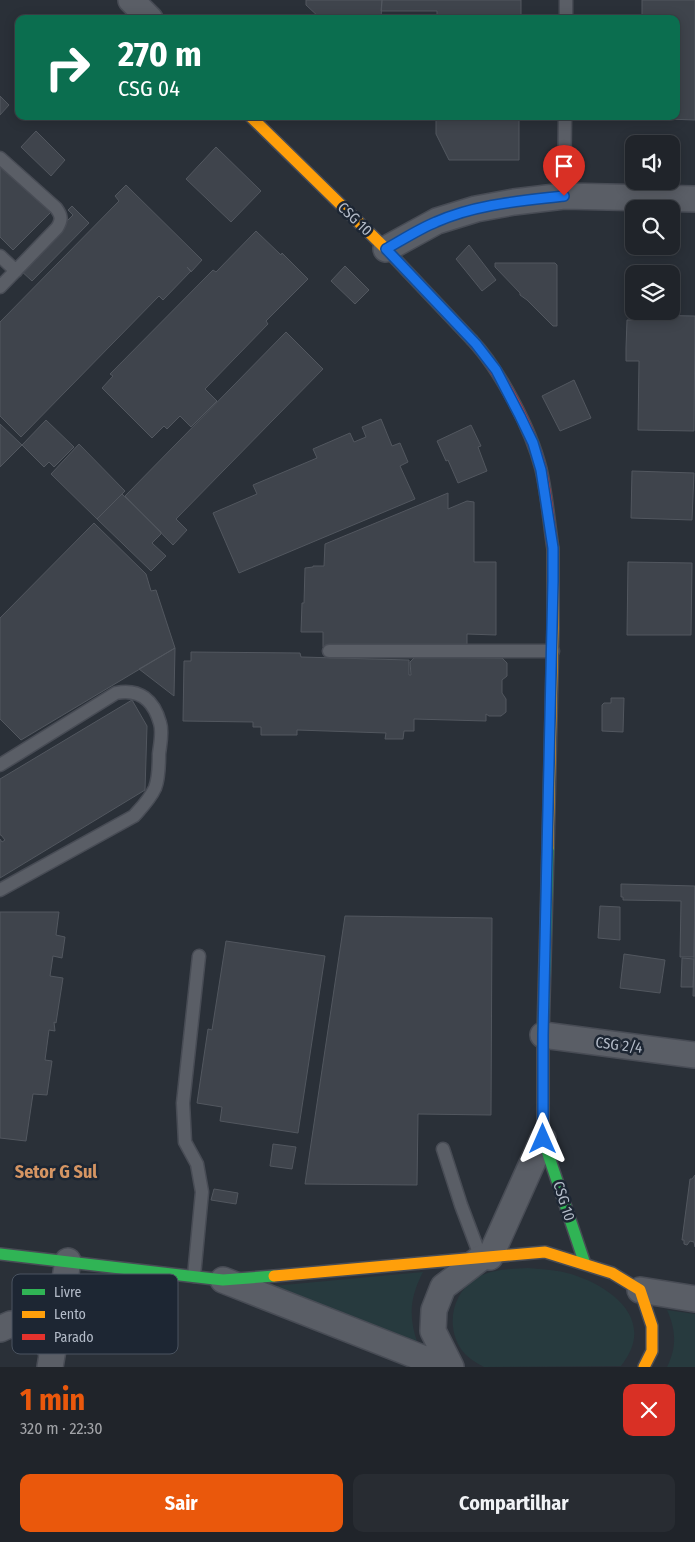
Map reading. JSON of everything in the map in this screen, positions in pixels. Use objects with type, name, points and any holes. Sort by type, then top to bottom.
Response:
[{"type":"street","points":[[131,0],[146,15]]},
{"type":"street","name":"CSG 10","points":[[254,120],[386,249],[476,344],[496,370],[533,443],[541,470],[553,548],[553,651],[543,1035],[543,1139],[584,1264]]},
{"type":"street","points":[[386,249],[437,221],[476,209],[514,202],[564,196],[695,199]]},
{"type":"street","name":"CSG 2/4","points":[[543,1035],[695,1055]]},
{"type":"street","name":"CSG 10","points":[[486,1258],[543,1139]]},
{"type":"street","points":[[178,1274],[222,1280],[545,1252],[612,1273],[640,1290],[695,1299]]},
{"type":"street","points":[[0,1254],[176,1274]]},
{"type":"street","points":[[451,1367],[433,1331],[434,1310],[443,1287],[486,1258]]},
{"type":"street","points":[[66,1274],[68,1261]]},
{"type":"street","points":[[94,1274],[106,1266]]},
{"type":"street","points":[[222,1280],[445,1367]]},
{"type":"street","points":[[640,1290],[652,1326],[652,1351],[644,1367]]},
{"type":"street","points":[[0,1328],[12,1324]]},
{"type":"lane","points":[[566,0],[566,15]]},
{"type":"lane","points":[[564,196],[565,120]]},
{"type":"lane","points":[[0,158],[56,208],[61,215],[57,228],[0,288]]},
{"type":"lane","points":[[0,256],[16,271]]},
{"type":"lane","points":[[329,651],[553,651]]},
{"type":"lane","points":[[0,765],[116,693],[127,691],[139,694],[150,701],[161,725],[158,774],[155,788],[147,802],[134,816],[0,890]]},
{"type":"lane","points":[[194,1276],[202,1192],[197,1164],[185,1142],[183,1103],[199,956]]},
{"type":"lane","points":[[444,1149],[461,1205],[486,1258]]},
{"type":"green space","points":[[528,1268],[571,1274],[587,1280],[615,1297],[625,1308],[632,1321],[634,1334],[631,1350],[621,1366],[484,1367],[465,1354],[459,1345],[453,1325],[453,1314],[460,1294],[475,1279],[487,1273]]},
{"type":"green space","points":[[423,1272],[415,1290],[412,1307],[413,1325],[418,1344],[273,1286]]},
{"type":"green space","points":[[667,1310],[695,1314],[695,1367],[667,1367],[674,1345],[674,1332]]},
{"type":"building","points":[[306,0],[382,0],[381,15],[317,15],[306,5]]},
{"type":"building","points":[[382,0],[521,0],[521,15],[437,15],[437,11],[381,11]]},
{"type":"building","points":[[642,0],[695,0],[695,120],[680,119],[680,15],[642,15]]},
{"type":"building","points":[[0,96],[9,105],[0,115]]},
{"type":"building","points":[[436,120],[519,120],[519,160],[449,160],[436,134]]},
{"type":"building","points":[[36,131],[65,160],[51,176],[21,147]]},
{"type":"building","points":[[216,147],[261,191],[231,222],[186,179]]},
{"type":"building","points":[[0,162],[51,212],[13,250],[0,237]]},
{"type":"building","points":[[126,185],[202,260],[163,300],[159,296],[21,437],[0,416],[0,322],[119,201],[115,196]]},
{"type":"building","points":[[72,206],[89,223],[32,281],[19,269],[73,215],[68,210]]},
{"type":"building","points":[[256,231],[308,279],[266,321],[268,324],[205,389],[217,401],[191,427],[180,416],[167,429],[164,426],[152,438],[102,388],[113,376],[110,374],[213,270],[216,272]]},
{"type":"building","points":[[469,245],[496,280],[482,291],[456,259]]},
{"type":"building","points":[[495,263],[555,263],[557,265],[557,326],[553,326],[520,295],[495,267]]},
{"type":"building","points":[[345,266],[369,290],[355,304],[331,281]]},
{"type":"building","points":[[680,316],[695,316],[694,431],[638,430],[639,361],[626,361],[627,320],[680,320]]},
{"type":"building","points":[[286,332],[323,369],[176,519],[187,530],[173,545],[125,496]]},
{"type":"building","points":[[574,380],[591,418],[560,431],[542,396]]},
{"type":"building","points":[[381,419],[392,446],[400,443],[408,462],[400,466],[415,499],[239,573],[213,513],[257,494],[253,485],[317,458],[313,449],[350,433],[354,442],[366,437],[362,427]]},
{"type":"building","points":[[46,420],[74,447],[54,467],[49,462],[44,467],[22,445]]},
{"type":"building","points":[[0,424],[22,445],[0,467]]},
{"type":"building","points":[[471,425],[481,446],[478,447],[487,471],[458,483],[437,441]]},
{"type":"building","points":[[79,444],[125,491],[97,519],[51,474]]},
{"type":"building","points":[[632,471],[694,473],[692,520],[631,518]]},
{"type":"building","points":[[448,493],[448,509],[467,501],[474,502],[474,562],[496,562],[496,635],[467,634],[467,649],[323,647],[323,632],[301,632],[305,568],[324,566],[325,544]]},
{"type":"building","points":[[122,494],[161,532],[152,543],[166,556],[151,571],[97,519]]},
{"type":"building","points":[[94,523],[146,574],[151,591],[156,590],[175,648],[21,740],[0,719],[0,618]]},
{"type":"building","points":[[628,562],[692,563],[691,635],[627,635]]},
{"type":"building","points":[[175,648],[174,696],[139,669]]},
{"type":"building","points":[[191,652],[300,653],[301,657],[409,660],[409,675],[411,675],[410,662],[415,657],[502,658],[507,663],[507,676],[502,680],[502,693],[506,699],[506,712],[501,716],[489,716],[486,714],[486,721],[414,719],[414,731],[404,731],[403,739],[385,739],[386,733],[297,730],[297,735],[261,735],[261,727],[253,727],[253,722],[183,721],[184,661],[191,661]]},
{"type":"building","points":[[611,698],[624,698],[623,732],[602,731],[602,705],[604,703],[611,703]]},
{"type":"building","points":[[132,700],[147,726],[145,790],[0,878],[0,839],[2,842],[5,840],[0,835],[0,779]]},
{"type":"building","points":[[621,884],[695,886],[694,957],[680,957],[681,901],[623,900],[623,897],[621,897]]},
{"type":"building","points":[[695,886],[695,996],[693,996],[694,959]]},
{"type":"building","points":[[600,906],[620,907],[620,940],[598,938]]},
{"type":"building","points":[[0,912],[59,912],[56,935],[65,937],[62,958],[53,956],[50,976],[63,978],[56,1023],[54,1022],[55,1031],[49,1030],[45,1060],[52,1061],[47,1095],[33,1094],[26,1141],[0,1138]]},
{"type":"building","points":[[345,916],[492,918],[491,1115],[418,1114],[417,1185],[305,1184]]},
{"type":"building","points":[[226,941],[325,956],[298,1133],[220,1121],[222,1107],[197,1103],[208,1029],[212,1030]]},
{"type":"building","points":[[624,954],[665,960],[660,993],[620,988]]},
{"type":"building","points":[[682,958],[694,959],[693,987],[681,987]]},
{"type":"building","points":[[273,1144],[296,1147],[292,1169],[270,1166]]},
{"type":"building","points":[[695,1175],[695,1247],[694,1242],[690,1241],[687,1245],[682,1240],[690,1179]]},
{"type":"building","points":[[214,1189],[238,1193],[236,1204],[211,1200]]},
{"type":"traffic: fast","points":[[548,848],[543,1035],[543,1139],[585,1264]]},
{"type":"traffic: fast","points":[[0,1254],[172,1274]]},
{"type":"traffic: fast","points":[[178,1275],[223,1280],[274,1276]]},
{"type":"traffic: slow","points":[[254,120],[386,249],[472,340]]},
{"type":"traffic: slow","points":[[548,848],[553,549]]},
{"type":"traffic: slow","points":[[274,1276],[545,1252],[612,1273],[640,1290],[652,1326],[652,1351],[644,1367]]},
{"type":"traffic: jam","points":[[472,340],[504,383],[530,436],[541,469],[553,549]]},
{"type":"district","name":"Setor G Sul","points":[[56,1172]]},
{"type":"route","points":[[543,1139],[543,1035],[553,640],[553,548],[541,470],[533,443],[496,370],[476,344],[386,249],[437,221],[476,209],[564,196]]}]
